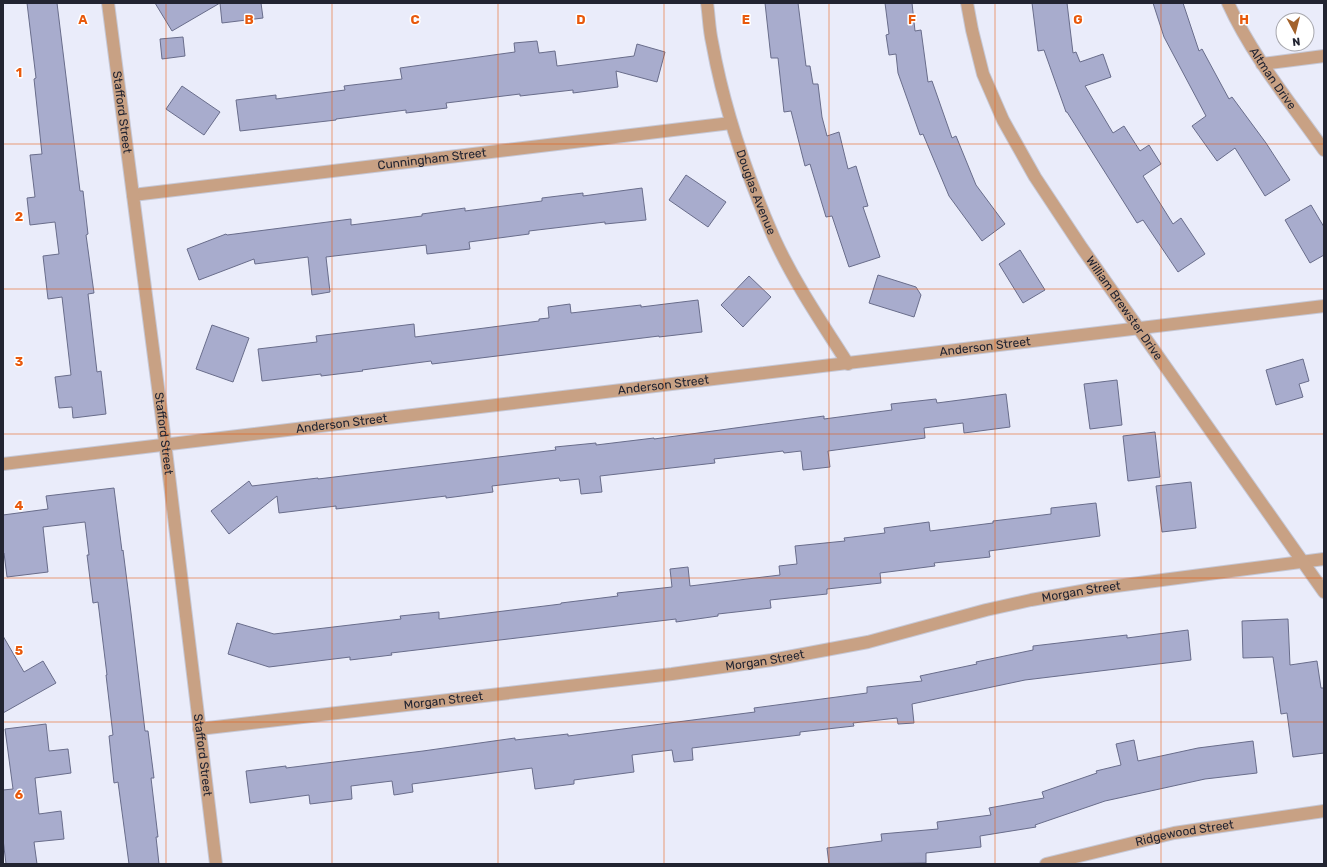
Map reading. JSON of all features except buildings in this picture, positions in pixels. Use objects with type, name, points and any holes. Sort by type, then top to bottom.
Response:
[{"type":"street","name":"Stafford Street","points":[[108,3],[165,446],[216,864]]},
{"type":"street","name":"Douglas Avenue","points":[[707,3],[712,42],[731,123],[752,183],[775,239],[810,303],[848,364]]},
{"type":"street","name":"William Brewster Drive","points":[[967,3],[983,74],[1003,120],[1034,177],[1082,248],[1140,328],[1324,592]]},
{"type":"street","name":"Altman Drive","points":[[1228,3],[1237,22],[1262,64],[1324,150]]},
{"type":"street","points":[[1262,64],[1324,56]]},
{"type":"street","name":"Cunningham Street","points":[[133,195],[731,123]]},
{"type":"street","name":"Anderson Street","points":[[3,464],[165,446],[1324,306]]},
{"type":"street","name":"Morgan Street","points":[[200,729],[672,674],[772,660],[868,642],[986,610],[1031,600],[1093,589],[1324,559]]},
{"type":"street","name":"Ridgewood Street","points":[[1046,864],[1174,833],[1324,811]]}]
